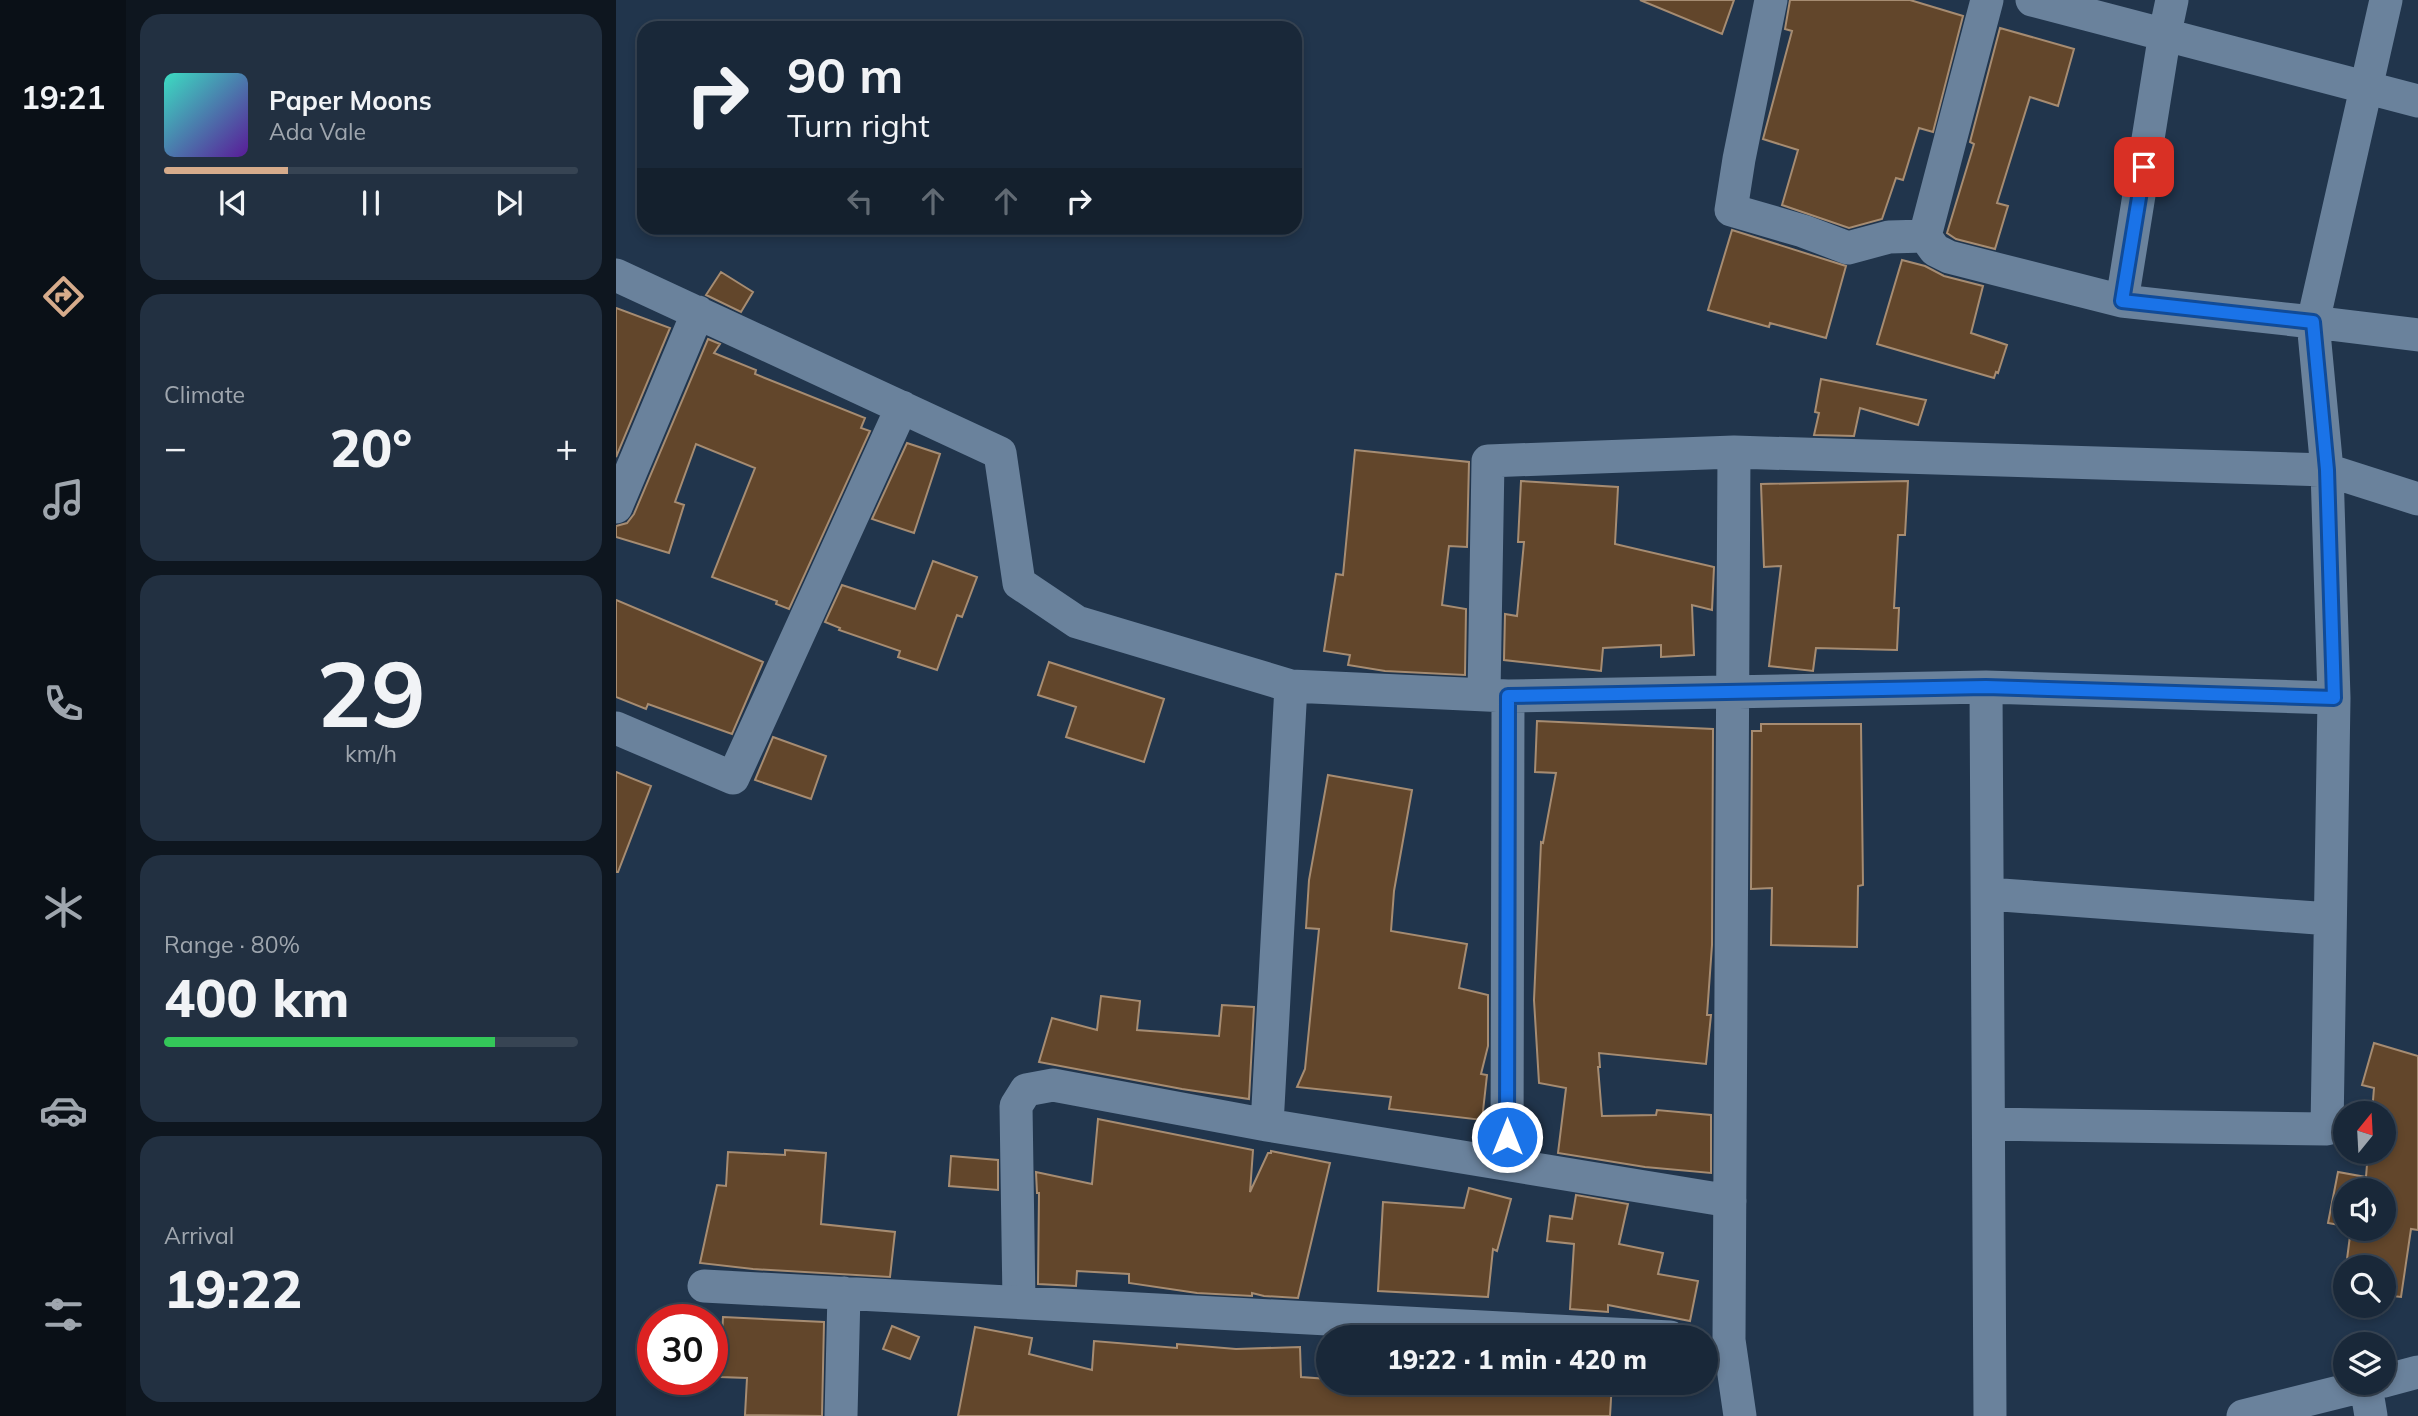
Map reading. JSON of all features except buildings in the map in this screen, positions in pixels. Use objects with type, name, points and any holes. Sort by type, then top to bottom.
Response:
[{"type":"street","points":[[1771,0],[1731,210],[1847,247],[1889,237],[1925,236]]},
{"type":"street","points":[[1925,236],[1987,0]]},
{"type":"street","points":[[2032,0],[2418,101]]},
{"type":"street","points":[[2122,301],[2172,0]]},
{"type":"street","points":[[1989,1124],[2327,1129],[2334,698],[2327,470],[2313,322],[2386,0]]},
{"type":"street","points":[[1925,236],[1935,250],[1949,257],[2122,301],[2418,335]]},
{"type":"street","points":[[616,275],[1000,453],[1019,583],[1077,622],[1291,686],[1496,695],[1986,687],[2334,698]]},
{"type":"street","points":[[616,507],[698,313]]},
{"type":"street","points":[[616,728],[733,778],[902,407]]},
{"type":"street","points":[[1734,452],[1730,1201],[1718,1340],[1740,1416]]},
{"type":"street","points":[[1507,1164],[1488,461],[1734,452],[2327,470],[2418,499]]},
{"type":"street","points":[[1267,1125],[1291,686]]},
{"type":"street","points":[[1986,687],[1990,1416]]},
{"type":"street","points":[[1988,894],[2330,919]]},
{"type":"street","points":[[1019,1302],[1016,1106],[1026,1090],[1053,1085],[1267,1125],[1730,1201]]},
{"type":"street","points":[[704,1286],[1447,1325]]},
{"type":"street","points":[[841,1416],[844,1293]]},
{"type":"street","points":[[2396,1382],[2418,1372]]},
{"type":"street","points":[[2243,1416],[2354,1395]]},
{"type":"route","points":[[1507,1137],[1508,696],[1986,687],[2334,698],[2327,470],[2313,322],[2122,301],[2144,167]]}]
